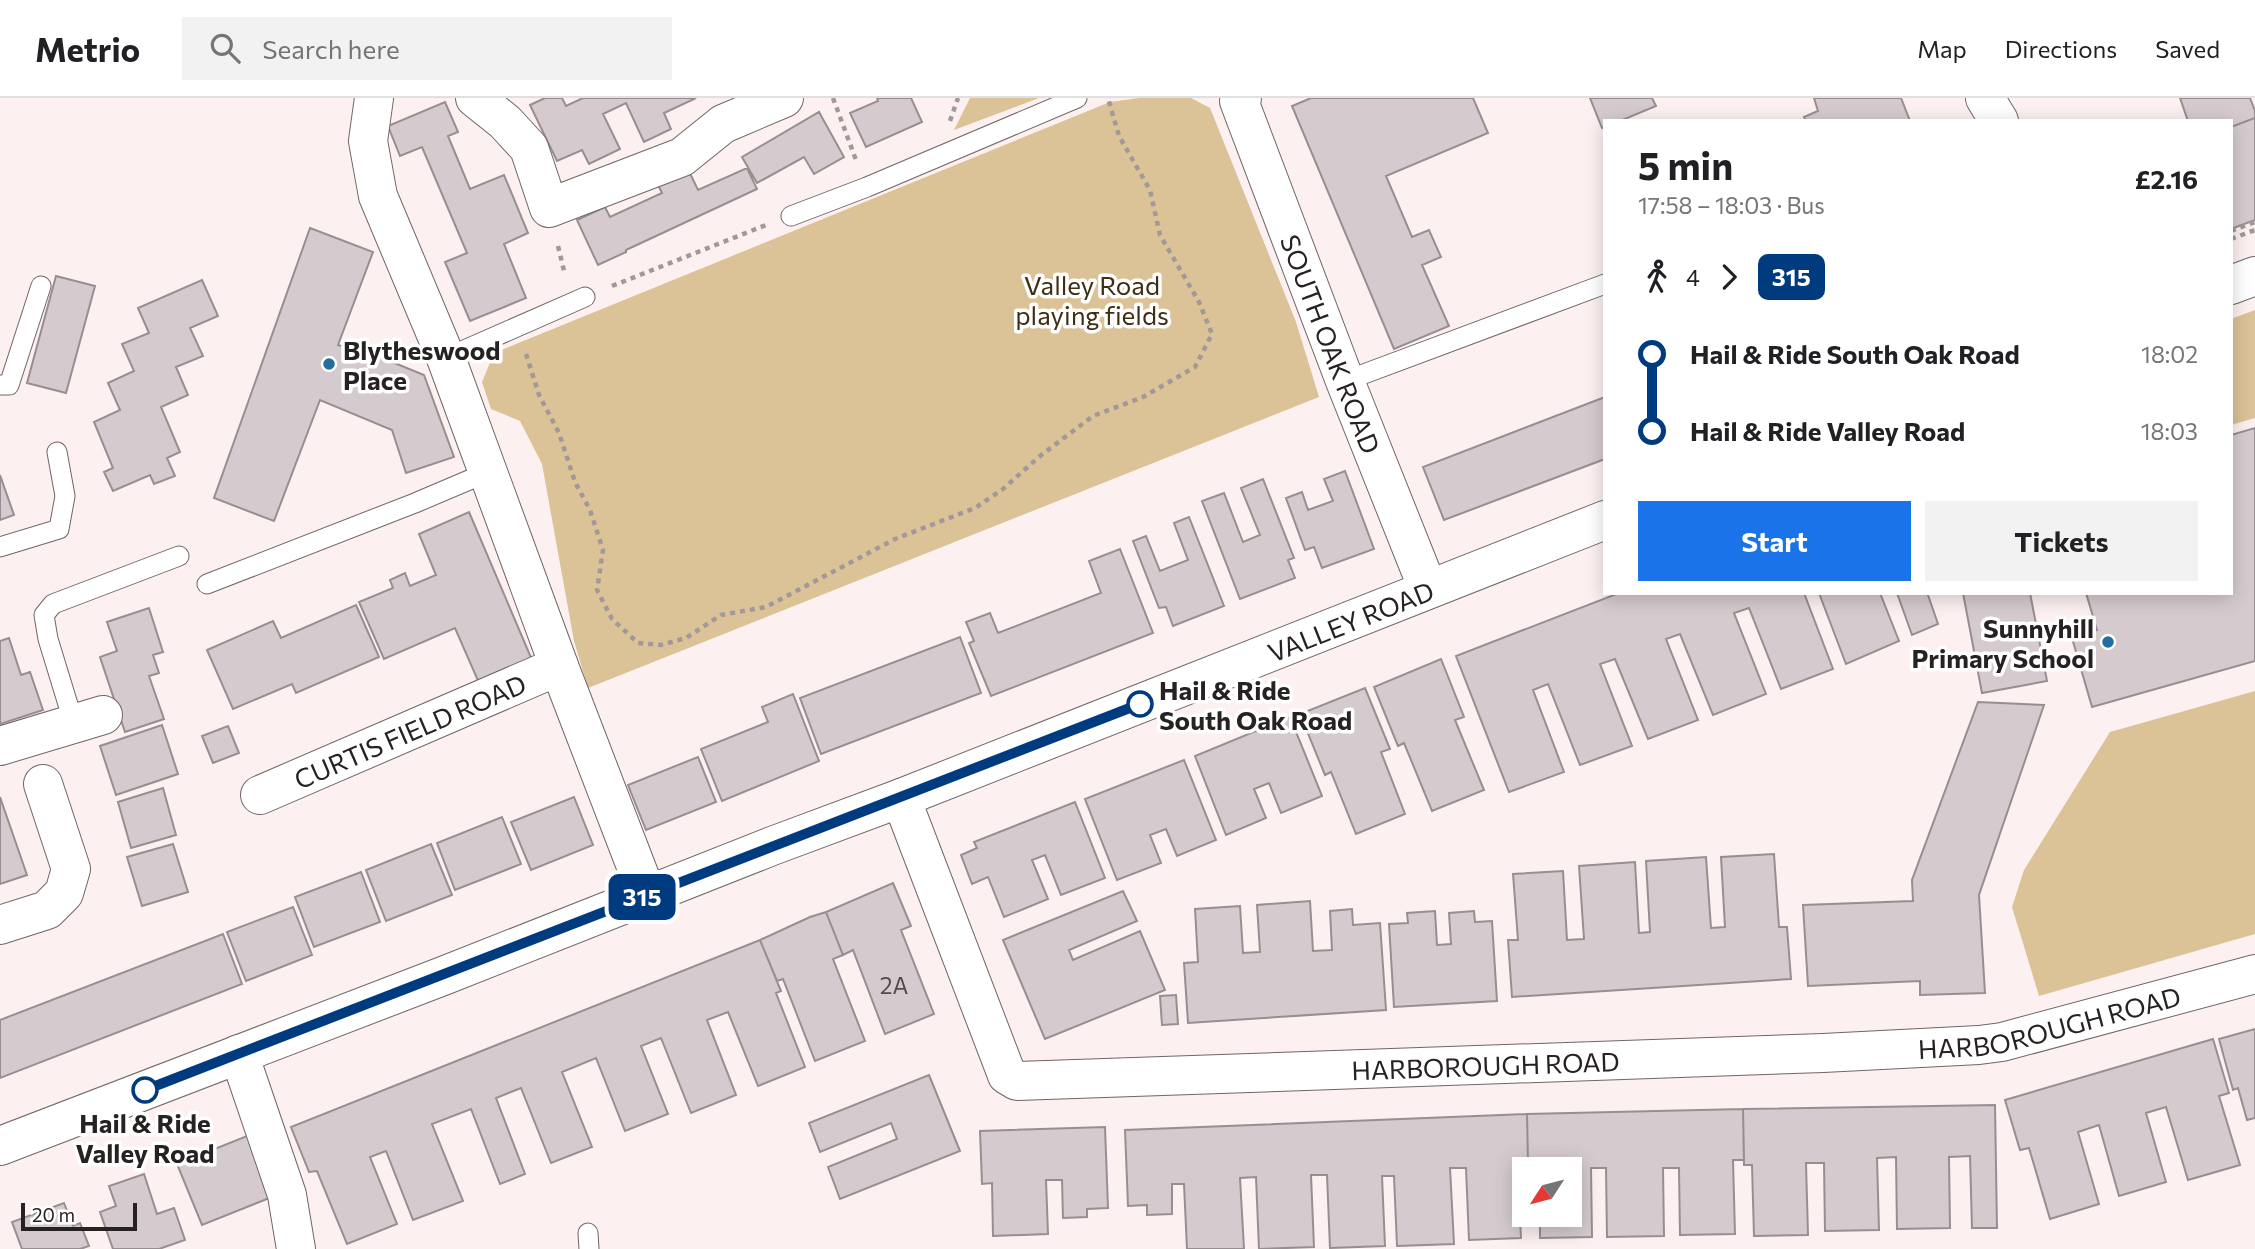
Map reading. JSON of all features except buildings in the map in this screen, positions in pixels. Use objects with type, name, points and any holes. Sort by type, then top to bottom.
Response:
[{"type":"street","name":"CURTIS FIELD ROAD","points":[[374,98],[368,141],[378,196],[446,358],[559,666],[647,895]]},
{"type":"street","points":[[475,98],[515,110],[549,208],[682,157],[723,124],[783,98]]},
{"type":"street","points":[[1985,98],[1998,119]]},
{"type":"street","name":"SOUTH OAK ROAD","points":[[1238,99],[1345,381],[1428,589]]},
{"type":"street","points":[[2233,284],[2255,276]]},
{"type":"street","name":"VALLEY ROAD","points":[[0,1146],[901,798],[1603,521]]},
{"type":"street","name":"CURTIS FIELD ROAD","points":[[260,795],[559,666]]},
{"type":"street","points":[[0,746],[89,719]]},
{"type":"street","points":[[0,925],[47,910],[64,893],[71,869],[43,785]]},
{"type":"street","name":"HARBOROUGH ROAD","points":[[901,798],[1007,1075],[1017,1081],[1795,1054],[1979,1045],[2002,1042],[2255,974]]},
{"type":"street","points":[[239,1054],[287,1195],[296,1249]]},
{"type":"lane","points":[[791,216],[867,187],[1077,98]]},
{"type":"lane","points":[[1345,381],[1603,285]]},
{"type":"lane","points":[[0,385],[9,385],[41,286]]},
{"type":"lane","points":[[446,358],[578,300]]},
{"type":"lane","points":[[0,547],[59,529],[65,496],[57,452]]},
{"type":"lane","points":[[207,584],[488,472]]},
{"type":"lane","points":[[89,719],[48,639],[44,615],[53,604],[179,556]]},
{"type":"path","points":[[833,98],[867,187]]},
{"type":"path","points":[[519,326],[539,395],[559,433],[575,482],[590,510],[603,550],[597,590],[612,619],[638,643],[661,645],[686,638],[721,615],[766,607],[895,539],[975,508],[1003,489],[1040,456],[1093,416],[1143,397],[1195,367],[1212,334],[1199,302],[1160,235],[1150,190],[1119,136],[1108,98]]},
{"type":"path","points":[[549,208],[578,300],[791,216]]},
{"type":"path","points":[[2233,229],[2255,222]]},
{"type":"path","points":[[2233,238],[2255,230]]},
{"type":"green space","points":[[970,98],[1039,98],[954,130]]},
{"type":"green space","name":"Valley Road playing fields","points":[[1139,98],[1191,98],[1210,108],[1296,322],[1319,397],[588,688],[574,641],[542,464],[520,421],[491,409],[482,382],[494,353],[1110,102]]},
{"type":"green space","points":[[2255,310],[2255,418],[2233,424],[2233,318]]},
{"type":"green space","points":[[2255,691],[2255,934],[2039,996],[2012,907],[2024,870],[2110,732]]},
{"type":"bus line","name":"315","points":[[145,1090],[1140,704]]},
{"type":"place","name":"Blytheswood Place","points":[[329,364]]},
{"type":"place","name":"Sunnyhill Primary School","points":[[2108,642]]},
{"type":"place","name":"Hail & Ride South Oak Road","points":[[1140,704]]},
{"type":"place","name":"Hail & Ride Valley Road","points":[[145,1090]]}]
